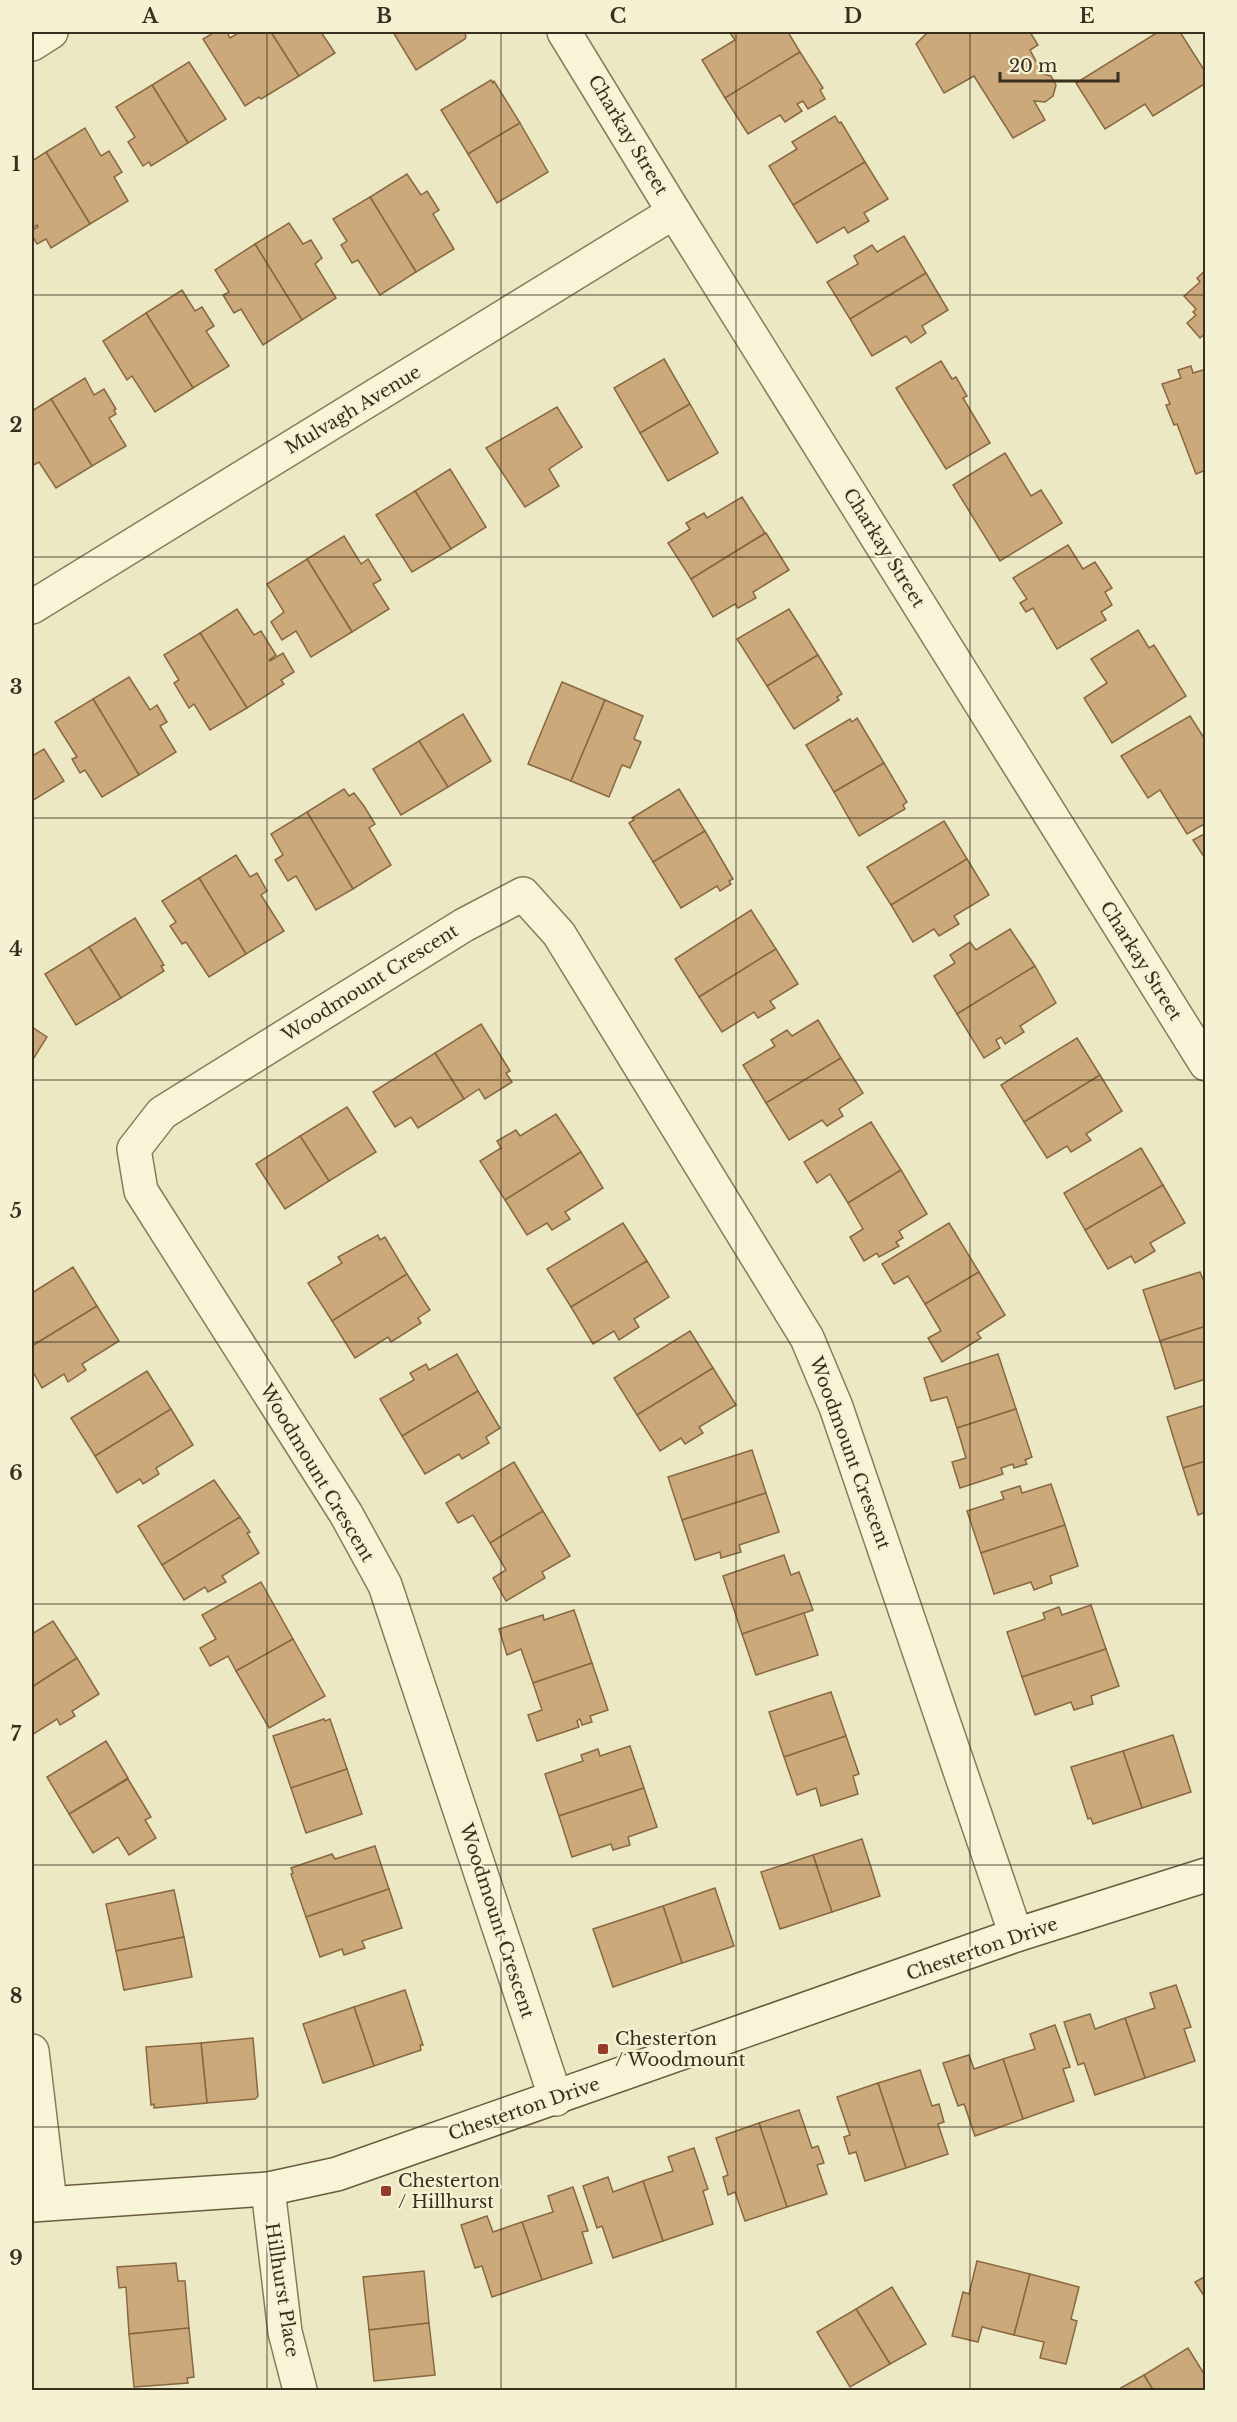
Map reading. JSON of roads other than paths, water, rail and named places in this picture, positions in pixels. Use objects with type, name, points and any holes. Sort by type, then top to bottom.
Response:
[{"type":"street","points":[[32,44],[51,32]]},
{"type":"street","name":"Charkay Street","points":[[564,32],[1206,1064]]},
{"type":"street","name":"Mulvagh Avenue","points":[[32,607],[632,240],[674,212]]},
{"type":"street","name":"Woodmount Crescent","points":[[556,2098],[385,1585],[346,1514],[141,1191],[134,1149],[162,1113],[464,925],[523,894],[559,934],[807,1338],[836,1407],[1016,1935]]},
{"type":"street","name":"Chesterton Drive","points":[[41,2204],[268,2189],[337,2174],[1016,1935],[1206,1875]]},
{"type":"street","points":[[32,2051],[41,2204]]},
{"type":"street","name":"Hillhurst Place","points":[[268,2189],[285,2332],[300,2391]]},
{"type":"place","name":"Chesterton / Woodmount","points":[[603,2049]]},
{"type":"place","name":"Chesterton / Hillhurst","points":[[386,2191]]}]
